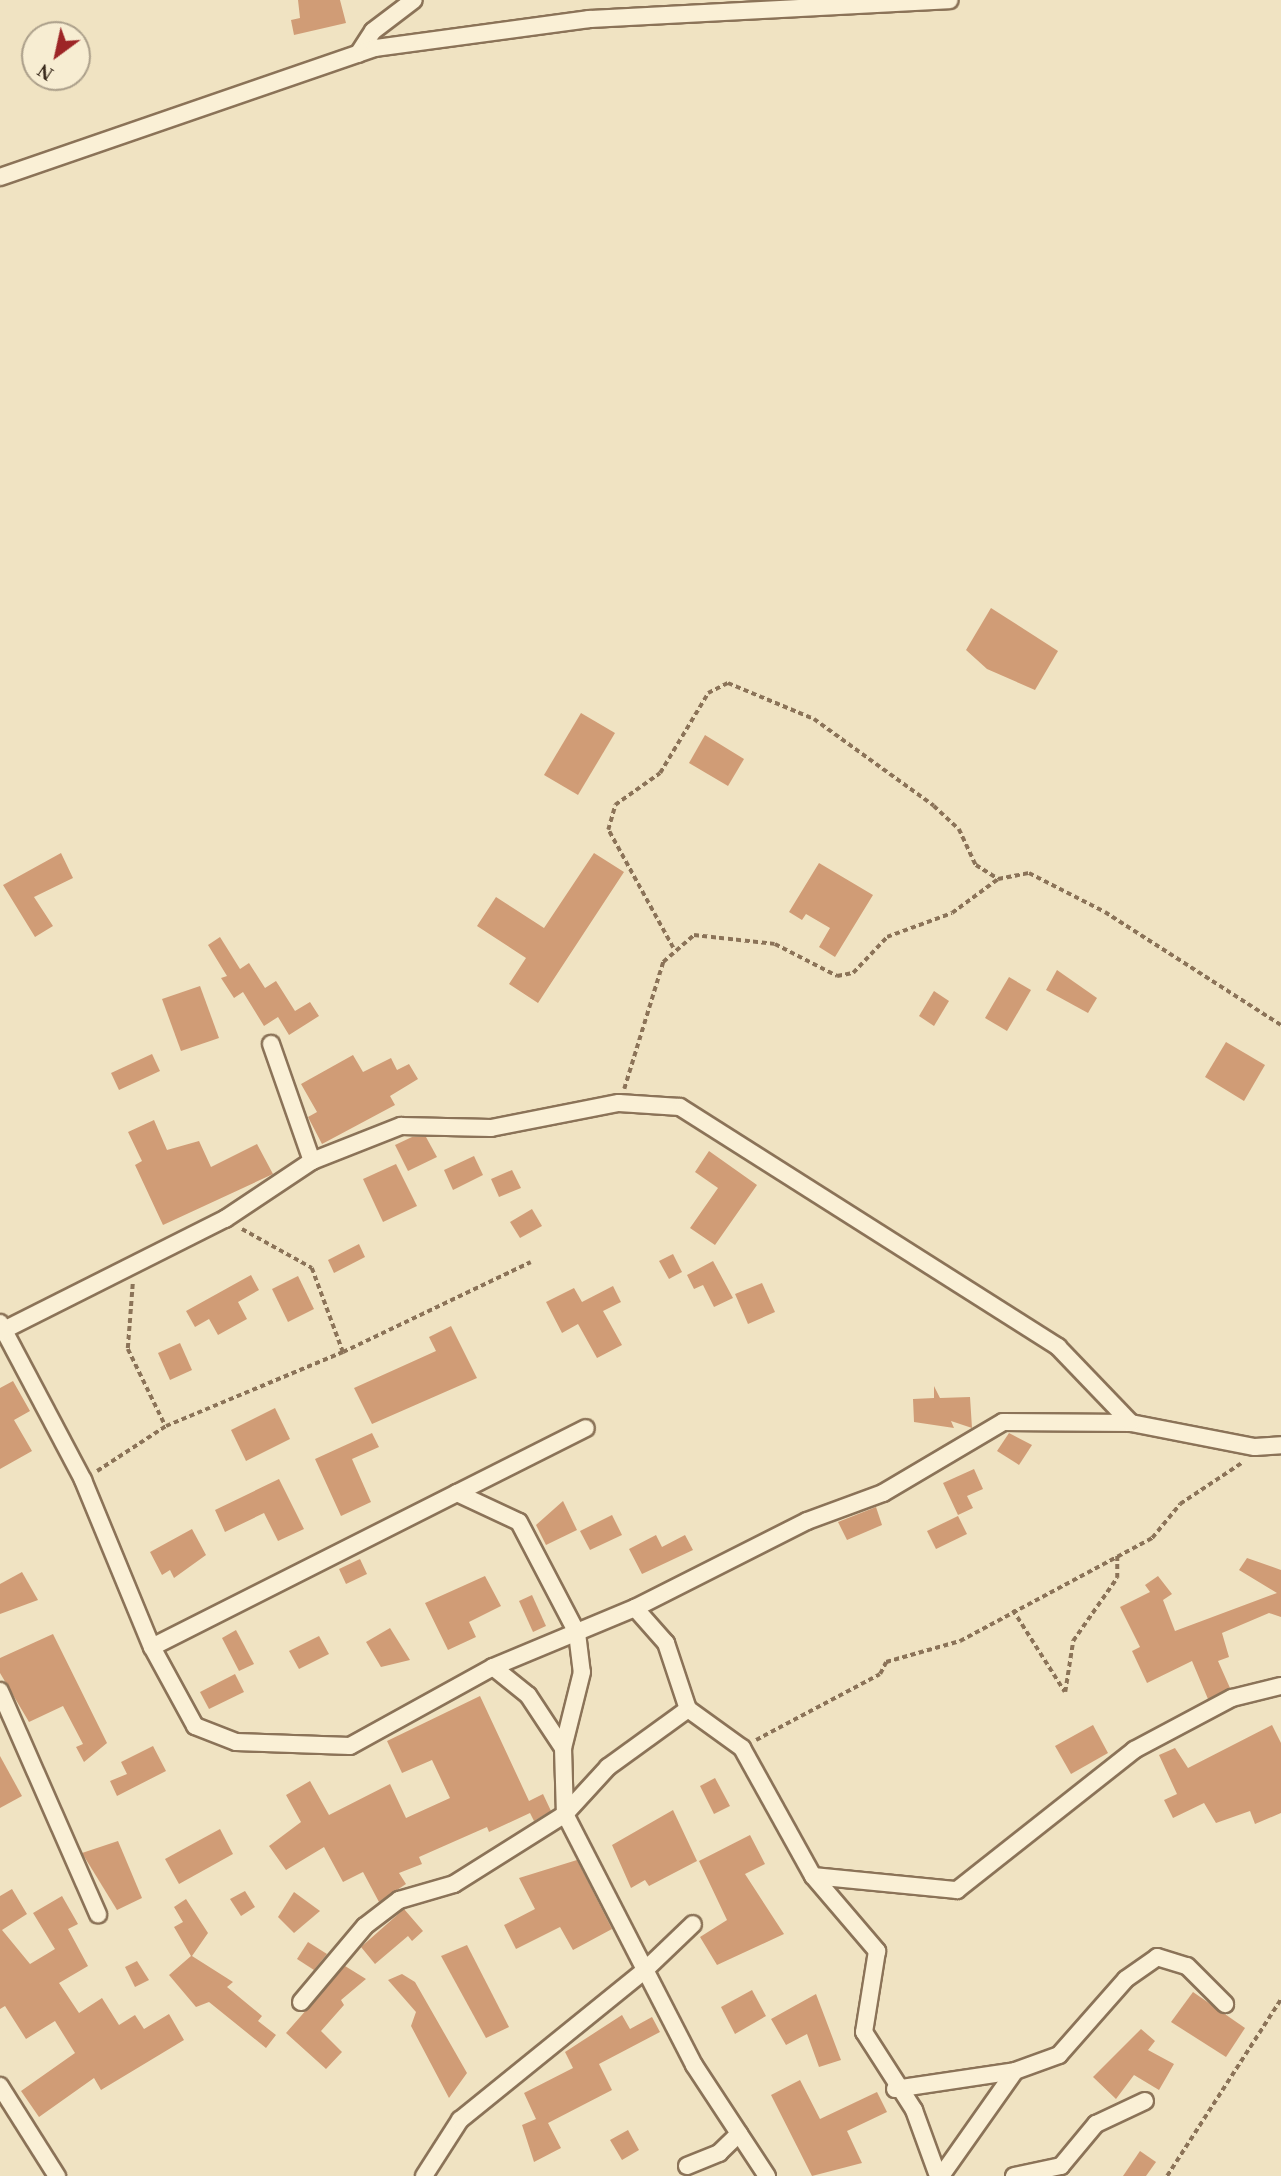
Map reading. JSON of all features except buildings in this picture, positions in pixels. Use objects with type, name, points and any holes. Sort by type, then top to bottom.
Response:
[{"type":"street","points":[[358,54],[373,31],[414,0]]},
{"type":"street","points":[[0,177],[358,54],[466,33],[589,19],[950,0]]},
{"type":"street","points":[[271,1044],[312,1161]]},
{"type":"street","points":[[1131,1423],[1058,1348],[680,1107],[619,1103],[491,1128],[401,1126],[312,1161],[225,1219],[1,1329],[83,1480],[152,1647],[195,1726],[236,1742],[350,1746],[493,1667],[635,1608],[807,1521],[883,1493],[1003,1422],[1131,1423],[1255,1447],[1281,1445]]},
{"type":"street","points":[[152,1647],[586,1429]]},
{"type":"street","points":[[457,1493],[519,1522],[577,1633],[582,1672],[563,1748],[565,1814],[643,1972],[739,2134],[767,2176]]},
{"type":"street","points":[[635,1608],[666,1643],[688,1709],[742,1748],[813,1877],[877,1951],[864,2032],[895,2088],[927,2136],[939,2176]]},
{"type":"street","points":[[493,1667],[528,1695],[563,1748]]},
{"type":"street","points":[[813,1877],[957,1890],[1134,1749],[1232,1698],[1281,1686]]},
{"type":"street","points":[[0,1692],[98,1914]]},
{"type":"street","points":[[301,2002],[365,1926],[399,1900],[454,1884],[565,1814],[608,1767],[688,1709]]},
{"type":"street","points":[[424,2176],[460,2120],[643,1972],[693,1924]]},
{"type":"street","points":[[895,2088],[1015,2071],[1059,2055],[1126,1979],[1157,1957],[1187,1966],[1225,2004]]},
{"type":"street","points":[[939,2176],[1015,2071]]},
{"type":"street","points":[[0,2086],[57,2176]]},
{"type":"street","points":[[1014,2176],[1060,2166],[1096,2124],[1144,2101]]},
{"type":"street","points":[[688,2166],[719,2153],[739,2134]]},
{"type":"path","points":[[673,948],[608,830],[615,805],[660,773],[708,693],[728,683],[814,719],[934,806],[958,829],[976,865],[998,880]]},
{"type":"path","points":[[619,1103],[663,962],[673,948],[694,935],[775,944],[837,976],[853,973],[887,937],[952,913],[998,880],[1029,873],[1105,912],[1281,1025]]},
{"type":"path","points":[[225,1219],[312,1268],[343,1352]]},
{"type":"path","points":[[135,1261],[128,1349],[166,1426]]},
{"type":"path","points":[[83,1480],[166,1426],[343,1352],[531,1262]]},
{"type":"path","points":[[742,1748],[880,1674],[886,1662],[960,1641],[1117,1553],[1152,1538],[1180,1504],[1236,1472],[1255,1447]]},
{"type":"path","points":[[1013,1610],[1065,1692],[1073,1641],[1117,1578],[1117,1553]]},
{"type":"path","points":[[1167,2176],[1281,1999]]}]
